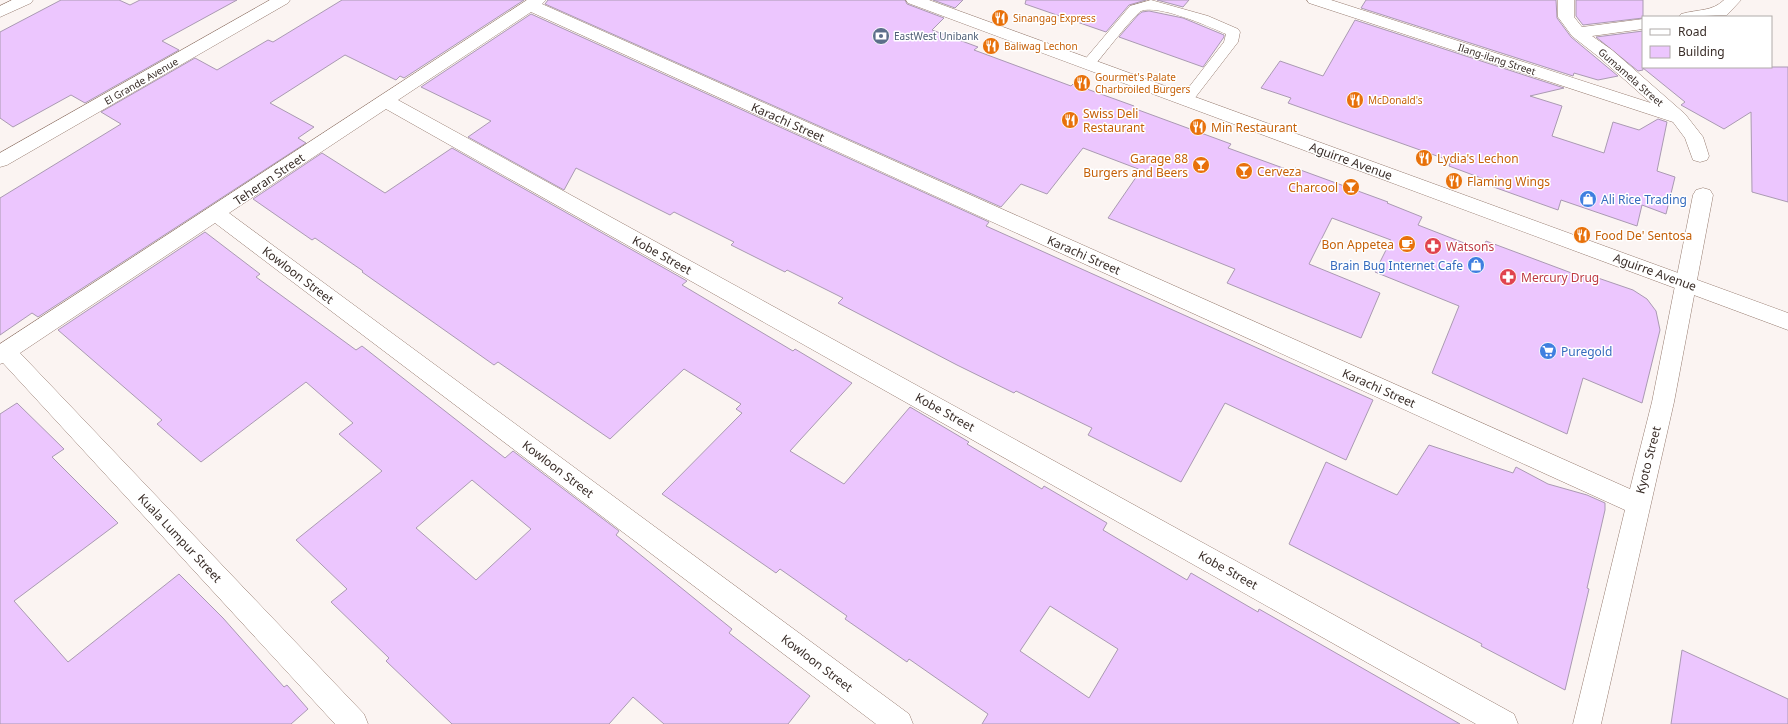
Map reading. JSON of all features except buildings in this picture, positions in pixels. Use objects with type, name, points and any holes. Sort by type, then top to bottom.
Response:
[{"type":"street","points":[[0,12],[25,0]]},
{"type":"street","name":"El Grande Avenue","points":[[0,161],[282,0]]},
{"type":"street","name":"Aguirre Avenue","points":[[914,0],[1788,322]]},
{"type":"street","name":"Ilang-ilang Street","points":[[1315,0],[1679,118]]},
{"type":"street","name":"Gumamela Street","points":[[1566,0],[1566,17],[1578,34],[1606,54],[1679,118],[1694,137],[1700,156]]},
{"type":"street","points":[[1694,16],[1721,12],[1733,0]]},
{"type":"street","name":"Teheran Street","points":[[3,354],[534,3]]},
{"type":"street","name":"Karachi Street","points":[[534,3],[1638,504]]},
{"type":"street","points":[[1578,34],[1642,24]]},
{"type":"street","name":"Kobe Street","points":[[386,101],[1504,724]]},
{"type":"street","name":"Kyoto Street","points":[[1587,724],[1662,402],[1687,284],[1703,194]]},
{"type":"street","name":"Kowloon Street","points":[[216,214],[899,724]]},
{"type":"street","name":"Kuala Lumpur Street","points":[[3,354],[354,724]]},
{"type":"lane","points":[[1088,64],[1135,9],[1151,4],[1203,19],[1233,32],[1231,42],[1186,100]]},
{"type":"place","name":"Sinangag Express","points":[[1000,18]]},
{"type":"place","name":"EastWest Unibank","points":[[881,36]]},
{"type":"place","name":"Baliwag Lechon","points":[[991,46]]},
{"type":"place","name":"Gourmet's Palate Charbroiled Burgers","points":[[1082,83]]},
{"type":"place","name":"McDonald's","points":[[1355,100]]},
{"type":"place","name":"Swiss Deli Restaurant","points":[[1070,120]]},
{"type":"place","name":"Min Restaurant","points":[[1198,127]]},
{"type":"place","name":"Lydia's Lechon","points":[[1424,158]]},
{"type":"place","name":"Garage 88 Burgers and Beers","points":[[1201,165]]},
{"type":"place","name":"Cerveza","points":[[1244,171]]},
{"type":"place","name":"Flaming Wings","points":[[1454,181]]},
{"type":"place","name":"Charcool","points":[[1351,187]]},
{"type":"place","name":"Ali Rice Trading","points":[[1588,199]]},
{"type":"place","name":"Food De' Sentosa","points":[[1582,235]]},
{"type":"place","name":"Bon Appetea","points":[[1407,244]]},
{"type":"place","name":"Watsons","points":[[1433,246]]},
{"type":"place","name":"Brain Bug Internet Cafe","points":[[1476,265]]},
{"type":"place","name":"Mercury Drug","points":[[1508,277]]},
{"type":"place","name":"Puregold","points":[[1548,351]]}]
